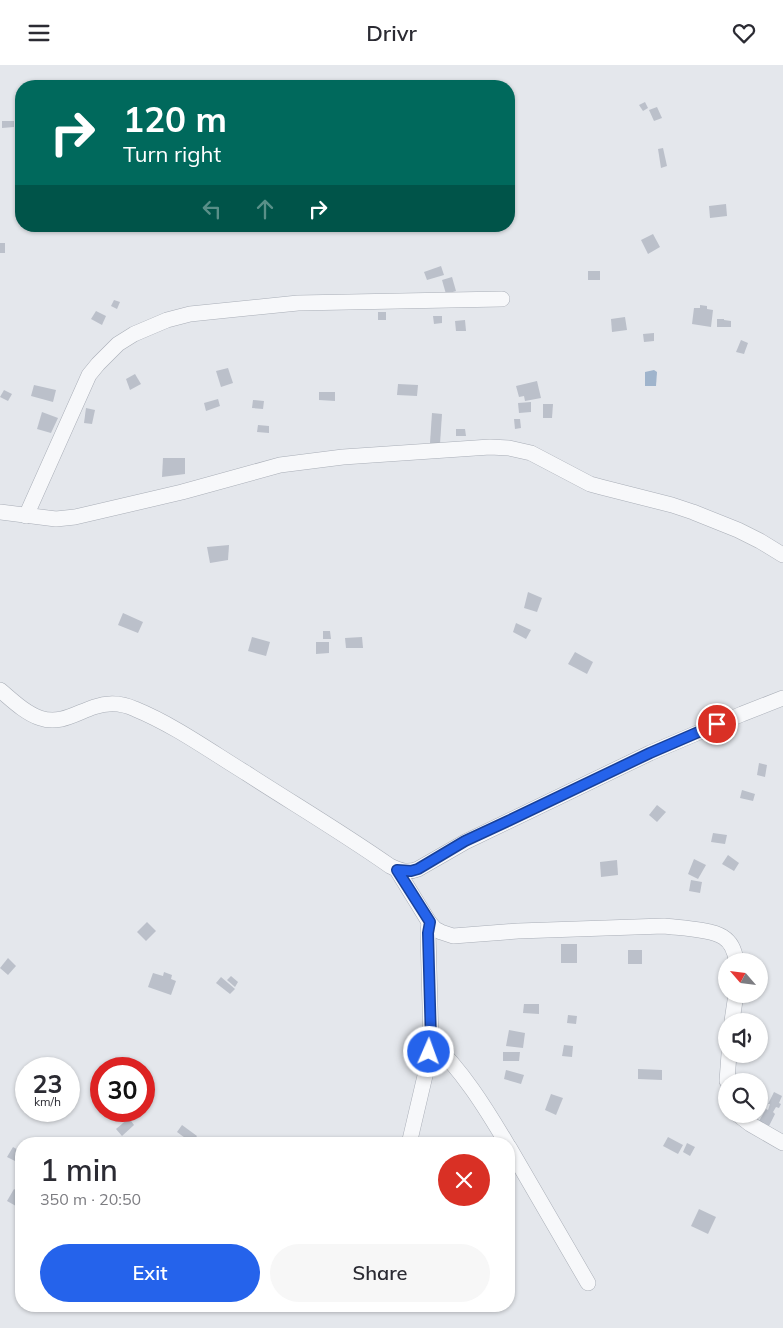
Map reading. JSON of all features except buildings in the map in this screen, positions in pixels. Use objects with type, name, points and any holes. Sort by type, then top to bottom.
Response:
[{"type":"street","points":[[26,516],[89,375],[118,344],[134,334],[166,320],[190,314],[298,303],[502,299]]},
{"type":"street","points":[[0,512],[56,519],[75,517],[182,492],[280,465],[352,456],[500,447],[531,453],[590,484],[672,505],[700,515],[760,541],[783,555]]},
{"type":"street","points":[[0,690],[30,713],[55,721],[75,716],[94,707],[109,703],[135,709],[158,720],[308,811],[397,870],[430,922],[441,932],[453,936],[518,931],[664,926],[715,933],[724,937],[735,953]]},
{"type":"street","points":[[397,870],[411,871],[418,869],[465,841],[641,757],[783,698]]},
{"type":"street","points":[[410,1137],[426,1071],[431,1041],[428,933],[430,922]]},
{"type":"street","points":[[431,1041],[461,1073],[502,1137]]},
{"type":"street","points":[[749,1123],[783,1143]]},
{"type":"street","points":[[515,1157],[588,1283]]},
{"type":"water","points":[[654,370],[657,372],[656,386],[645,386],[645,372]]},
{"type":"route","points":[[429,1052],[431,1041],[428,933],[430,922],[397,870],[411,871],[418,869],[465,841],[597,777],[717,724]]}]
